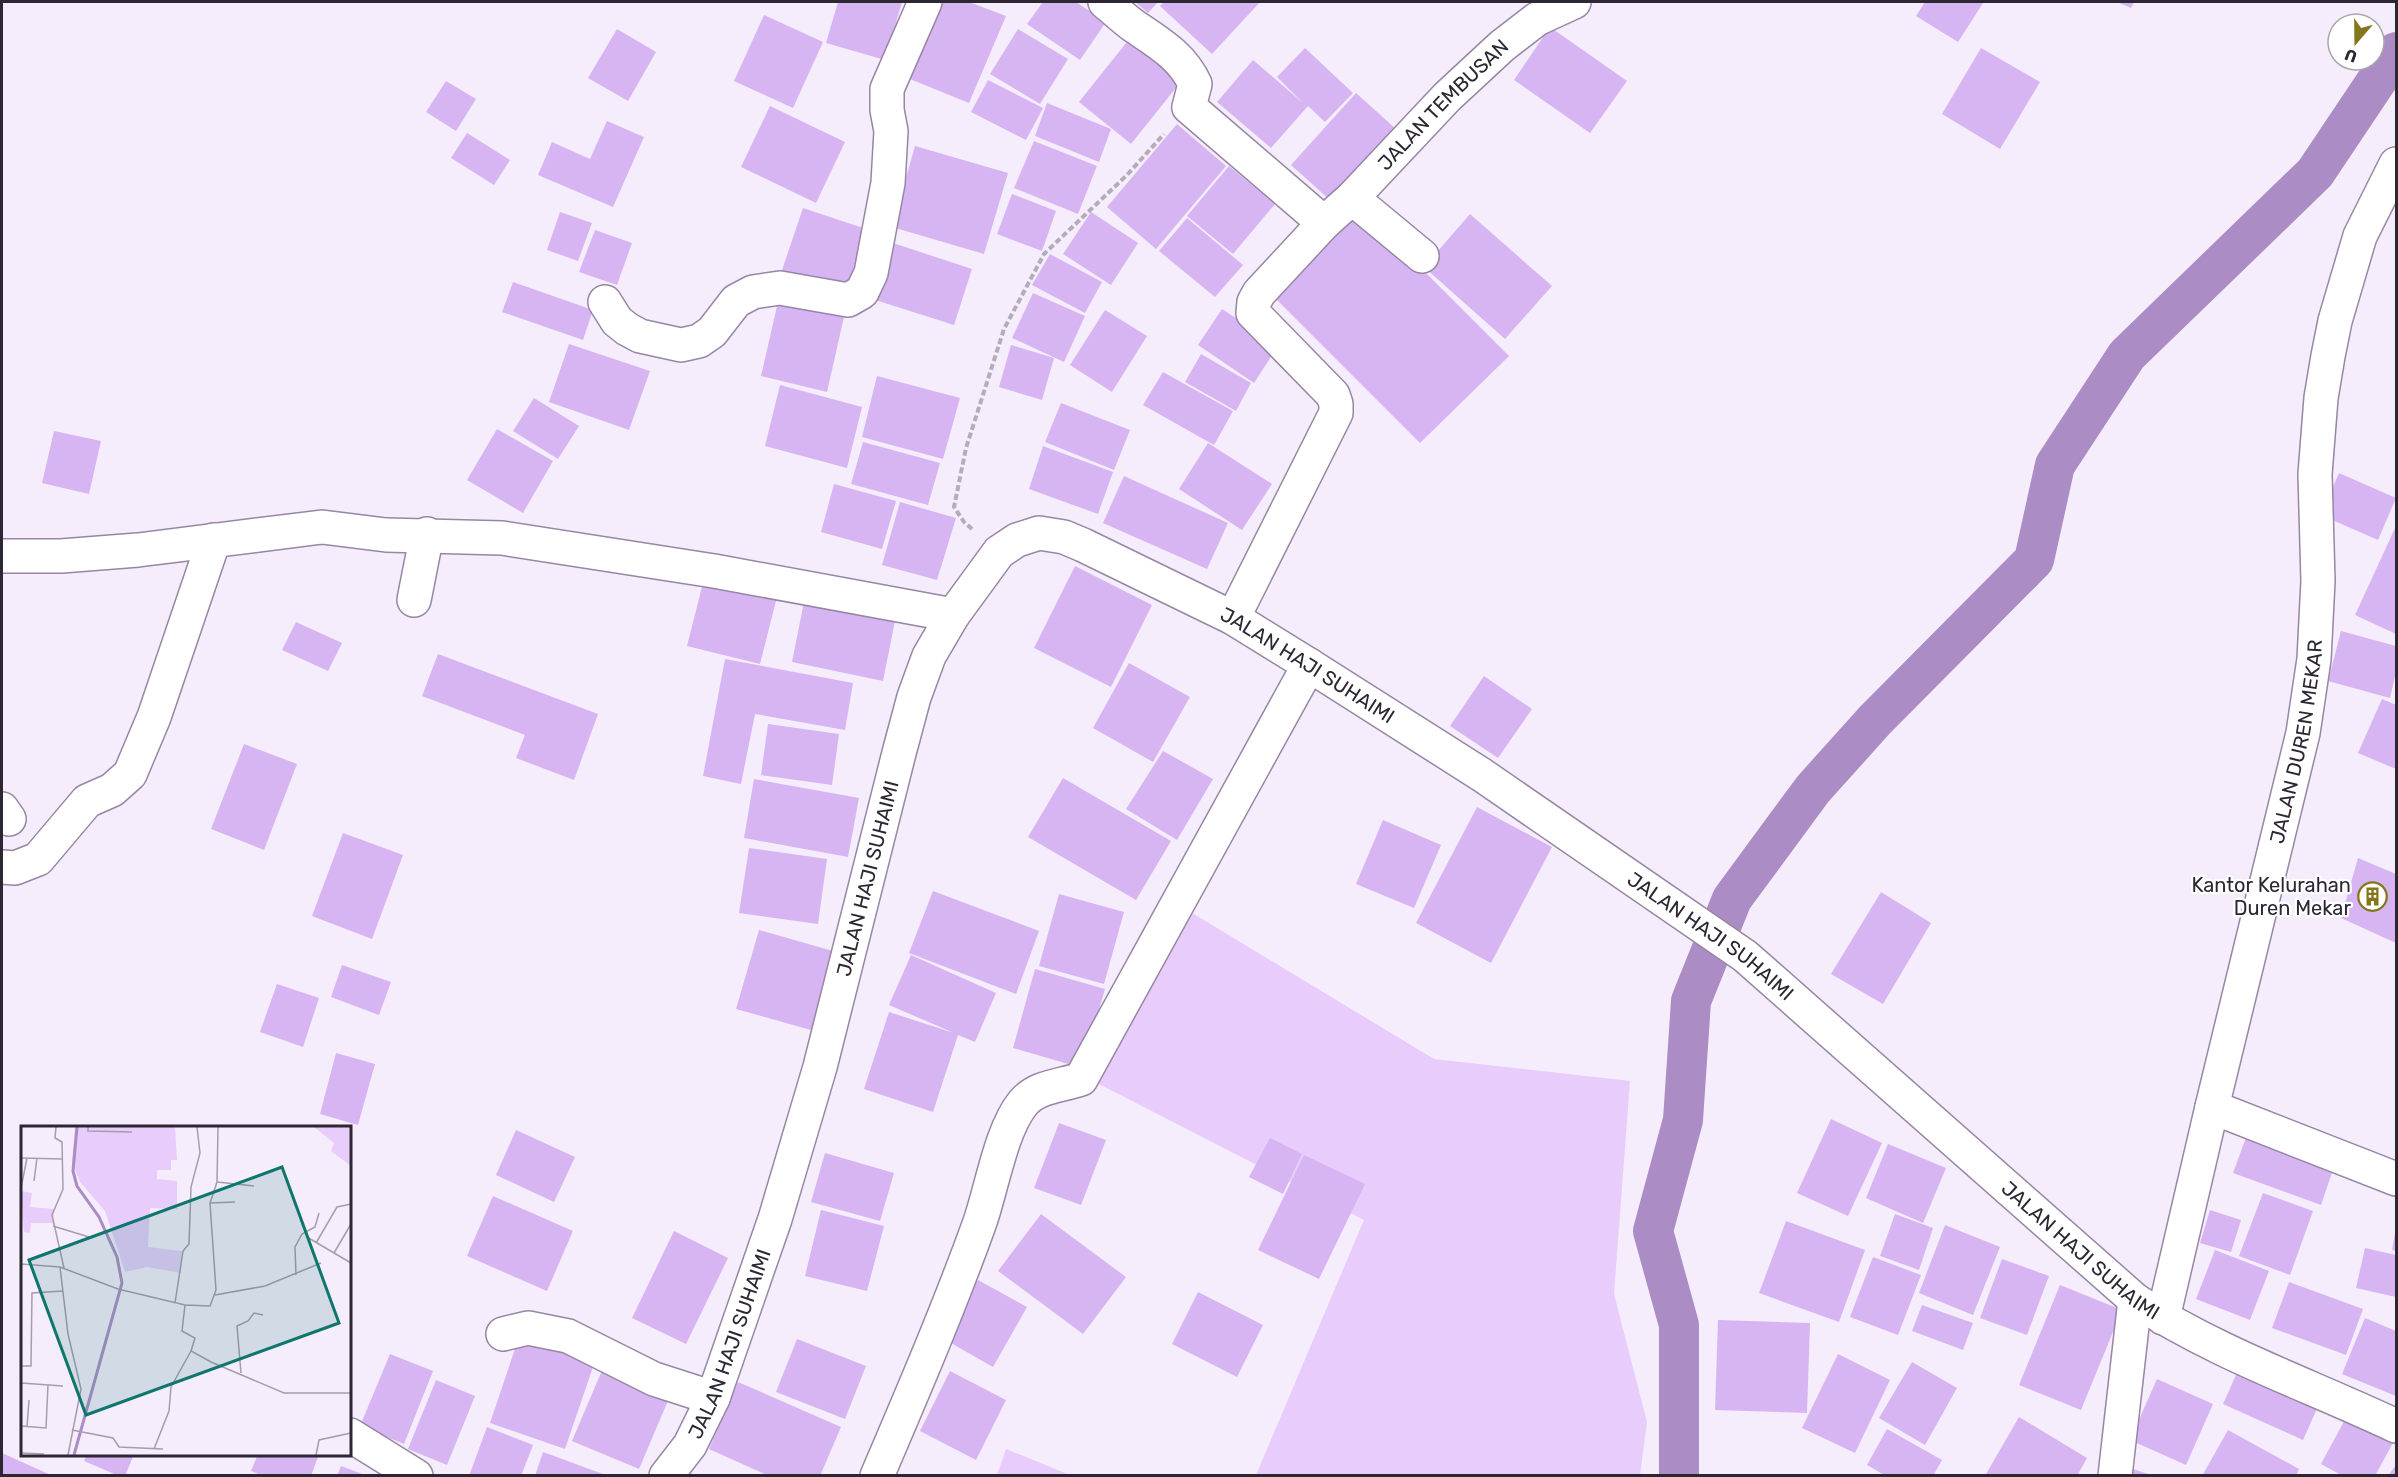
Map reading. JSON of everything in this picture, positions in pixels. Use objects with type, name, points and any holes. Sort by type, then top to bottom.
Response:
[{"type":"street","points":[[605,302],[617,321],[627,329],[640,336],[681,345],[699,341],[712,332],[736,301],[753,292],[780,288],[848,300],[862,292],[871,273],[888,183],[891,131],[887,110],[887,89],[924,2]]},
{"type":"street","points":[[1105,2],[1131,24],[1172,52],[1188,68],[1195,84],[1189,107],[1324,223]]},
{"type":"street","name":"JALAN TEMBUSAN","points":[[1233,618],[1336,413],[1333,395],[1253,313],[1254,302],[1259,292],[1447,97],[1502,46],[1537,19],[1574,2]]},
{"type":"street","name":"JALAN DUREN MEKAR","points":[[2163,1318],[2305,722],[2314,659],[2318,580],[2315,474],[2321,398],[2335,321],[2360,236],[2397,164]]},
{"type":"street","points":[[1352,198],[1422,256]]},
{"type":"street","points":[[2,556],[61,556],[138,550],[322,527],[386,535],[427,534],[502,538],[714,571],[953,615]]},
{"type":"street","name":"JALAN HAJI SUHAIMI","points":[[666,1476],[690,1445],[713,1398],[775,1219],[820,1067],[914,697],[929,656],[953,615],[999,552],[1028,535],[1040,533],[1064,537],[1233,618],[1482,775],[1745,956],[2135,1300],[2202,1340],[2397,1426]]},
{"type":"street","points":[[414,600],[427,534]]},
{"type":"street","points":[[2,867],[15,868],[38,859],[87,801],[112,790],[130,774],[154,717],[214,540]]},
{"type":"street","points":[[877,1476],[914,1390],[980,1222],[1013,1118],[1024,1102],[1036,1091],[1081,1079],[1309,665]]},
{"type":"street","points":[[2212,1107],[2397,1179]]},
{"type":"street","points":[[2115,1476],[2135,1300]]},
{"type":"street","points":[[502,1334],[528,1328],[568,1336],[654,1379],[713,1398]]},
{"type":"street","points":[[351,1436],[416,1476]]},
{"type":"path","points":[[999,552],[963,522],[954,507],[966,448],[1004,329],[1044,254],[1127,175],[1189,107]]},
{"type":"shaded area","points":[[1169,899],[1434,1059],[1630,1081],[1614,1294],[1647,1422],[1640,1475],[1256,1475],[1364,1220],[1095,1082]]},
{"type":"shaded area","points":[[1006,1449],[1070,1475],[997,1475]]},
{"type":"building","points":[[838,2],[902,2],[885,60],[826,43]]},
{"type":"building","points":[[943,2],[969,2],[1006,16],[969,103],[910,79]]},
{"type":"building","points":[[1043,2],[1076,2],[1106,22],[1080,60],[1027,24]]},
{"type":"building","points":[[1135,2],[1158,2],[1148,13]]},
{"type":"building","points":[[1164,2],[1260,2],[1212,54],[1160,6]]},
{"type":"building","points":[[1925,2],[1983,3],[1958,42],[1916,16]]},
{"type":"building","points":[[2117,2],[2134,2],[2131,8]]},
{"type":"building","points":[[764,15],[823,42],[793,108],[734,81]]},
{"type":"building","points":[[1550,27],[1627,81],[1590,133],[1514,80]]},
{"type":"building","points":[[617,29],[656,52],[628,101],[588,78]]},
{"type":"building","points":[[1018,29],[1068,59],[1040,104],[990,74]]},
{"type":"building","points":[[1130,38],[1183,79],[1131,144],[1079,102]]},
{"type":"building","points":[[1305,48],[1353,93],[1325,122],[1308,106],[1271,148],[1217,102],[1253,60],[1303,103],[1277,77]]},
{"type":"building","points":[[1981,48],[2040,82],[2000,149],[1942,114]]},
{"type":"building","points":[[988,80],[1043,108],[1026,140],[971,112]]},
{"type":"building","points":[[446,81],[476,99],[456,131],[426,112]]},
{"type":"building","points":[[1356,93],[1396,129],[1331,201],[1291,165]]},
{"type":"building","points":[[1047,103],[1111,129],[1099,162],[1035,136]]},
{"type":"building","points":[[770,106],[845,142],[816,203],[741,167]]},
{"type":"building","points":[[607,121],[644,137],[613,207],[538,175],[552,142],[590,159]]},
{"type":"building","points":[[1177,124],[1226,166],[1156,249],[1107,207]]},
{"type":"building","points":[[467,133],[510,160],[494,185],[451,158]]},
{"type":"building","points":[[1034,141],[1097,166],[1078,214],[1014,188]]},
{"type":"building","points":[[915,146],[1008,173],[984,254],[892,227]]},
{"type":"building","points":[[1229,166],[1275,204],[1233,254],[1187,216]]},
{"type":"building","points":[[1012,194],[1056,211],[1042,251],[997,234]]},
{"type":"building","points":[[803,208],[872,231],[856,284],[779,279]]},
{"type":"building","points":[[1363,210],[1509,356],[1420,443],[1274,297]]},
{"type":"building","points":[[560,212],[592,223],[578,261],[547,250]]},
{"type":"building","points":[[1091,212],[1138,243],[1111,285],[1063,254]]},
{"type":"building","points":[[1470,214],[1552,286],[1505,339],[1424,267]]},
{"type":"building","points":[[1187,218],[1243,265],[1215,297],[1159,251]]},
{"type":"building","points":[[595,230],[632,243],[617,285],[579,272]]},
{"type":"building","points":[[887,241],[972,269],[954,325],[869,298]]},
{"type":"building","points":[[1050,254],[1102,282],[1085,313],[1032,285]]},
{"type":"building","points":[[513,282],[593,310],[583,340],[502,312]]},
{"type":"building","points":[[780,293],[846,308],[827,392],[761,376]]},
{"type":"building","points":[[1033,293],[1085,316],[1064,362],[1012,338]]},
{"type":"building","points":[[1222,309],[1278,346],[1254,383],[1198,345]]},
{"type":"building","points":[[1105,310],[1147,336],[1112,392],[1070,365]]},
{"type":"building","points":[[569,344],[650,371],[629,430],[549,402]]},
{"type":"building","points":[[1011,345],[1054,358],[1042,400],[999,387]]},
{"type":"building","points":[[1201,354],[1251,383],[1236,411],[1185,382]]},
{"type":"building","points":[[1163,372],[1233,411],[1214,445],[1143,405]]},
{"type":"building","points":[[877,376],[960,398],[943,459],[862,437]]},
{"type":"building","points":[[780,385],[862,407],[847,468],[765,446]]},
{"type":"building","points":[[534,398],[579,426],[558,459],[513,431]]},
{"type":"building","points":[[1061,403],[1130,430],[1114,470],[1045,442]]},
{"type":"building","points":[[497,429],[553,461],[523,513],[467,480]]},
{"type":"building","points":[[54,431],[101,441],[89,494],[42,483]]},
{"type":"building","points":[[863,442],[940,463],[928,505],[851,484]]},
{"type":"building","points":[[1208,443],[1272,484],[1242,530],[1179,489]]},
{"type":"building","points":[[1043,446],[1113,472],[1098,514],[1029,489]]},
{"type":"building","points":[[2339,473],[2396,498],[2378,540],[2321,515]]},
{"type":"building","points":[[1124,476],[1228,523],[1207,569],[1103,523]]},
{"type":"building","points":[[834,484],[896,501],[882,549],[821,532]]},
{"type":"building","points":[[900,502],[956,518],[937,580],[882,565]]},
{"type":"building","points":[[2396,526],[2396,634],[2355,615]]},
{"type":"building","points":[[1075,566],[1152,605],[1111,687],[1034,648]]},
{"type":"building","points":[[704,579],[777,597],[760,664],[687,646]]},
{"type":"building","points":[[806,592],[897,611],[883,681],[792,662]]},
{"type":"building","points":[[296,622],[342,643],[328,671],[282,650]]},
{"type":"building","points":[[2341,631],[2396,646],[2396,672],[2390,698],[2328,681]]},
{"type":"building","points":[[438,654],[598,714],[574,780],[516,758],[525,735],[422,696]]},
{"type":"building","points":[[725,659],[853,683],[845,730],[755,714],[741,784],[703,776]]},
{"type":"building","points":[[1129,663],[1190,697],[1153,762],[1093,728]]},
{"type":"building","points":[[1484,676],[1532,709],[1498,758],[1450,726]]},
{"type":"building","points":[[2382,699],[2396,705],[2396,769],[2358,753]]},
{"type":"building","points":[[768,724],[839,734],[832,785],[761,775]]},
{"type":"building","points":[[244,744],[297,764],[264,850],[211,829]]},
{"type":"building","points":[[1163,751],[1213,779],[1177,840],[1126,809]]},
{"type":"building","points":[[1063,778],[1171,841],[1136,900],[1028,837]]},
{"type":"building","points":[[754,779],[859,798],[848,857],[744,838]]},
{"type":"building","points":[[1477,807],[1552,847],[1491,963],[1416,923]]},
{"type":"building","points":[[1383,820],[1441,845],[1414,908],[1356,884]]},
{"type":"building","points":[[343,833],[403,855],[372,939],[312,916]]},
{"type":"building","points":[[749,848],[827,859],[818,924],[739,913]]},
{"type":"building","name":"Kantor Kelurahan Duren Mekar","points":[[2358,858],[2396,874],[2396,943],[2341,918]]},
{"type":"building","points":[[933,891],[1039,931],[1016,994],[909,953]]},
{"type":"building","points":[[1881,892],[1931,923],[1883,1004],[1831,974]]},
{"type":"building","points":[[1059,894],[1124,912],[1104,984],[1039,966]]},
{"type":"building","points":[[759,930],[840,953],[818,1032],[736,1009]]},
{"type":"building","points":[[911,955],[996,993],[975,1042],[958,1035],[933,1112],[864,1089],[889,1012],[954,1033],[889,1005]]},
{"type":"building","points":[[342,965],[391,982],[379,1015],[331,997]]},
{"type":"building","points":[[1035,969],[1105,989],[1082,1068],[1013,1048]]},
{"type":"building","points":[[277,984],[319,998],[303,1047],[260,1032]]},
{"type":"building","points":[[336,1053],[375,1064],[358,1125],[320,1114]]},
{"type":"building","points":[[1831,1119],[1882,1143],[1848,1216],[1797,1193]]},
{"type":"building","points":[[1059,1123],[1106,1140],[1081,1205],[1034,1188]]},
{"type":"building","points":[[516,1130],[575,1157],[554,1202],[496,1175]]},
{"type":"building","points":[[2248,1132],[2335,1164],[2321,1205],[2233,1173]]},
{"type":"building","points":[[1270,1138],[1302,1154],[1283,1194],[1249,1177]]},
{"type":"building","points":[[1888,1144],[1946,1168],[1923,1223],[1866,1198]]},
{"type":"building","points":[[825,1153],[894,1173],[880,1221],[811,1202]]},
{"type":"building","points":[[1304,1155],[1365,1184],[1319,1279],[1258,1250]]},
{"type":"building","points":[[2263,1193],[2313,1211],[2290,1275],[2239,1256]]},
{"type":"building","points":[[493,1196],[573,1231],[547,1291],[467,1256]]},
{"type":"building","points":[[821,1210],[884,1226],[867,1291],[805,1276]]},
{"type":"building","points":[[2210,1210],[2241,1220],[2231,1252],[2200,1243]]},
{"type":"building","points":[[1041,1214],[1126,1277],[1083,1334],[998,1271]]},
{"type":"building","points":[[1895,1214],[1933,1228],[1919,1270],[1880,1256]]},
{"type":"building","points":[[1786,1221],[1865,1250],[1839,1322],[1759,1293]]},
{"type":"building","points":[[1945,1225],[2000,1247],[1973,1315],[1919,1293]]},
{"type":"building","points":[[674,1231],[728,1258],[686,1344],[632,1318]]},
{"type":"building","points":[[2396,1233],[2396,1251],[2392,1250]]},
{"type":"building","points":[[2365,1248],[2396,1255],[2396,1297],[2356,1288]]},
{"type":"building","points":[[2215,1250],[2269,1271],[2250,1320],[2196,1299]]},
{"type":"building","points":[[1873,1257],[1921,1275],[1898,1335],[1850,1317]]},
{"type":"building","points":[[2002,1259],[2049,1276],[2027,1335],[1980,1318]]},
{"type":"building","points":[[978,1280],[1027,1307],[993,1367],[944,1339]]},
{"type":"building","points":[[2289,1282],[2363,1309],[2346,1355],[2272,1328]]},
{"type":"building","points":[[2060,1285],[2122,1310],[2081,1410],[2019,1385]]},
{"type":"building","points":[[1198,1292],[1263,1325],[1237,1377],[1172,1344]]},
{"type":"building","points":[[1922,1305],[1973,1323],[1963,1350],[1912,1331]]},
{"type":"building","points":[[2365,1318],[2396,1331],[2396,1396],[2342,1374]]},
{"type":"building","points":[[1718,1320],[1810,1323],[1807,1413],[1715,1410]]},
{"type":"building","points":[[520,1334],[595,1361],[565,1449],[490,1423]]},
{"type":"building","points":[[797,1339],[866,1366],[845,1419],[776,1392]]},
{"type":"building","points":[[390,1354],[433,1371],[404,1444],[360,1426]]},
{"type":"building","points":[[1838,1354],[1890,1380],[1855,1453],[1802,1428]]},
{"type":"building","points":[[1912,1362],[1957,1388],[1925,1445],[1879,1418]]},
{"type":"building","points":[[2240,1366],[2320,1402],[2303,1440],[2223,1404]]},
{"type":"building","points":[[603,1368],[670,1396],[639,1469],[572,1441]]},
{"type":"building","points":[[950,1371],[1006,1400],[976,1460],[920,1431]]},
{"type":"building","points":[[2157,1379],[2213,1404],[2186,1465],[2130,1440]]},
{"type":"building","points":[[436,1380],[475,1396],[447,1465],[408,1449]]},
{"type":"building","points":[[738,1382],[841,1427],[820,1476],[769,1476],[709,1449]]},
{"type":"building","points":[[2348,1414],[2395,1439],[2375,1476],[2343,1476],[2321,1464]]},
{"type":"building","points":[[2019,1417],[2087,1458],[2077,1476],[1989,1476],[1986,1474]]},
{"type":"building","points":[[487,1427],[533,1445],[521,1476],[469,1476]]},
{"type":"building","points":[[1887,1429],[1942,1460],[1933,1476],[1886,1476],[1867,1465]]},
{"type":"building","points":[[2228,1430],[2299,1469],[2296,1476],[2202,1476]]},
{"type":"building","points":[[543,1452],[603,1474],[602,1476],[535,1476]]},
{"type":"building","points":[[2,1453],[53,1476],[2,1476]]},
{"type":"building","points":[[86,1456],[133,1456],[125,1476],[119,1476],[84,1461]]},
{"type":"building","points":[[257,1456],[318,1456],[311,1476],[264,1476],[251,1471]]},
{"type":"building","points":[[2396,1465],[2396,1476],[2388,1476]]},
{"type":"building","points":[[341,1466],[365,1475],[365,1476],[337,1476]]},
{"type":"building","points":[[2130,1468],[2151,1475],[2151,1476],[2128,1476]]},
{"type":"waterway","points":[[1679,1476],[1679,1325],[1653,1231],[1683,1120],[1691,1001],[1732,899],[1813,789],[1875,720],[2034,560],[2055,465],[2127,355],[2315,173],[2396,52]]},
{"type":"place","name":"Kantor Kelurahan Duren Mekar","points":[[2372,896]]}]
